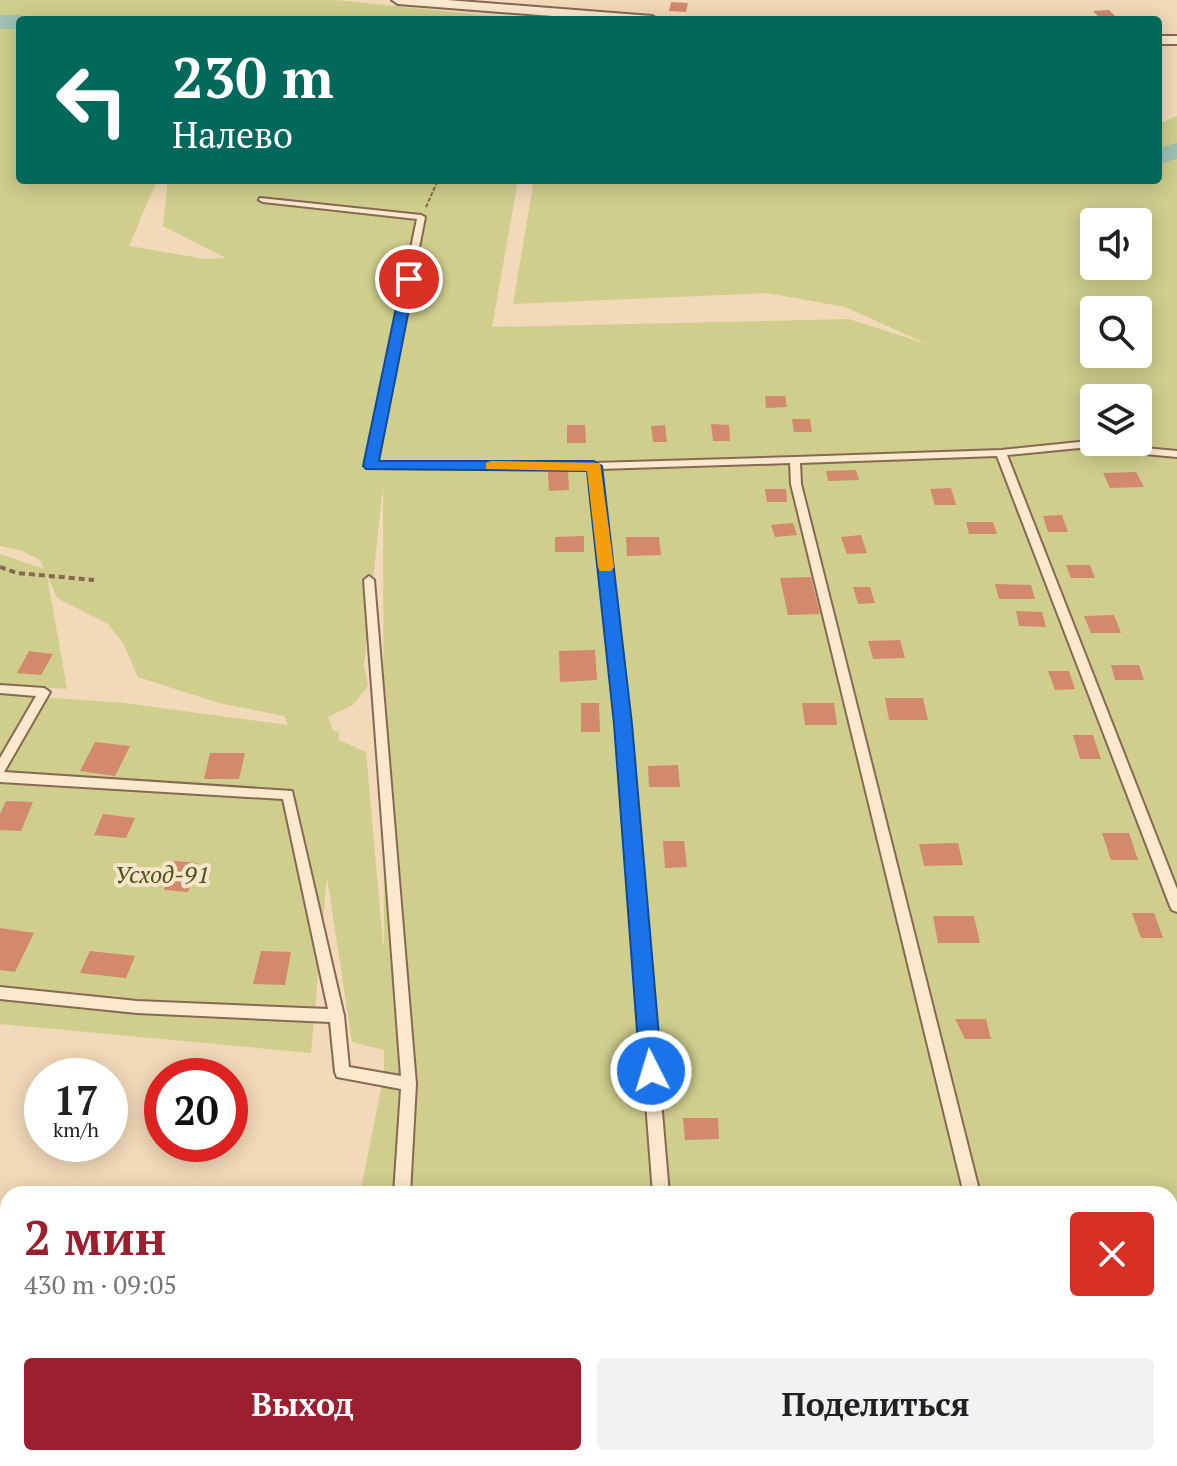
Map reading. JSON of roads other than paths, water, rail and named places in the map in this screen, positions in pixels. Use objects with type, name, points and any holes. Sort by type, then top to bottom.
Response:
[{"type":"street","points":[[398,0],[601,16]]},
{"type":"lane","points":[[263,200],[421,217],[371,466],[594,466],[1001,453],[1079,445],[1177,454]]},
{"type":"lane","points":[[1001,453],[1177,906]]},
{"type":"lane","points":[[795,460],[796,484],[970,1186]]},
{"type":"lane","points":[[594,466],[623,724],[660,1186]]},
{"type":"lane","points":[[369,580],[409,1084],[403,1186]]},
{"type":"lane","points":[[0,689],[44,692],[0,769]]},
{"type":"lane","points":[[0,777],[288,794],[337,1016],[342,1072],[409,1084]]},
{"type":"lane","points":[[0,993],[137,1007],[337,1016]]},
{"type":"waterway","points":[[0,22],[16,22]]},
{"type":"waterway","points":[[1162,155],[1177,151]]},
{"type":"park label","name":"Усход-91","points":[[162,875]]}]
